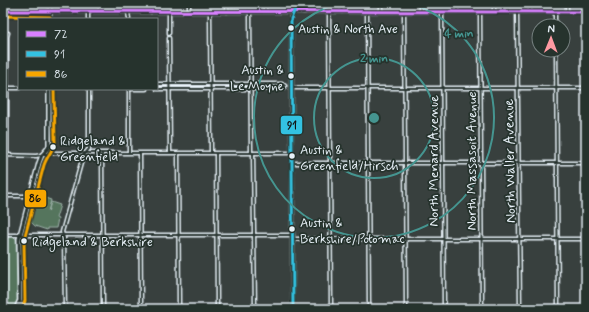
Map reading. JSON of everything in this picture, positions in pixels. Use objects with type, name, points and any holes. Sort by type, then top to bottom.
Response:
[{"type":"main road","points":[[3,12],[265,12],[294,10],[304,12],[586,12]]},
{"type":"street","points":[[49,18],[50,3]]},
{"type":"street","points":[[100,3],[100,12]]},
{"type":"street","points":[[150,3],[150,12]]},
{"type":"street","points":[[189,3],[189,12]]},
{"type":"street","points":[[227,3],[227,12]]},
{"type":"street","points":[[265,3],[265,12]]},
{"type":"street","points":[[293,309],[291,19],[296,3]]},
{"type":"street","points":[[294,10],[299,3]]},
{"type":"street","points":[[304,3],[304,12]]},
{"type":"street","points":[[342,3],[342,12]]},
{"type":"street","points":[[381,3],[381,12]]},
{"type":"street","points":[[420,3],[420,12]]},
{"type":"street","points":[[456,3],[457,12]]},
{"type":"street","points":[[494,3],[494,12]]},
{"type":"street","points":[[530,3],[530,12]]},
{"type":"street","points":[[567,3],[567,12]]},
{"type":"street","points":[[88,12],[88,18]]},
{"type":"street","points":[[128,12],[128,18]]},
{"type":"street","points":[[169,12],[169,33]]},
{"type":"street","points":[[210,12],[211,153]]},
{"type":"street","points":[[250,12],[255,309]]},
{"type":"street","points":[[329,12],[331,309]]},
{"type":"street","points":[[367,12],[369,309]]},
{"type":"street","points":[[404,12],[406,309]]},
{"type":"street","name":"North Menard Avenue","points":[[442,12],[444,309]]},
{"type":"street","name":"North Massasoit Avenue","points":[[480,12],[482,309]]},
{"type":"street","name":"North Waller Avenue","points":[[517,12],[520,309]]},
{"type":"street","points":[[555,12],[555,18]]},
{"type":"street","points":[[7,155],[8,33]]},
{"type":"street","points":[[169,38],[170,153]]},
{"type":"street","points":[[556,58],[558,309]]},
{"type":"street","points":[[158,84],[282,84],[285,86],[282,89],[158,89]]},
{"type":"street","points":[[3,88],[18,88]]},
{"type":"street","points":[[292,88],[586,88]]},
{"type":"street","points":[[20,309],[19,242],[42,155],[48,148],[50,142],[49,90]]},
{"type":"street","points":[[65,309],[64,238],[62,232],[81,162],[83,156],[89,149],[89,90]]},
{"type":"street","points":[[129,90],[129,153]]},
{"type":"street","points":[[3,155],[42,155],[51,153],[292,153]]},
{"type":"street","points":[[102,153],[103,309]]},
{"type":"street","points":[[140,153],[141,309]]},
{"type":"street","points":[[178,153],[179,309]]},
{"type":"street","points":[[216,153],[217,309]]},
{"type":"street","points":[[292,163],[586,163]]},
{"type":"street","points":[[3,196],[30,196]]},
{"type":"street","points":[[3,235],[293,235]]},
{"type":"street","points":[[293,239],[586,239]]},
{"type":"street","points":[[16,309],[20,301]]},
{"type":"green space","points":[[39,196],[51,200],[48,212],[51,202],[60,205],[56,218],[58,219],[56,228],[47,228],[47,230],[35,226],[31,222]]},
{"type":"green space","points":[[3,237],[14,237],[16,239],[17,300],[14,309],[3,309]]},
{"type":"transit line","name":"91","points":[[293,309],[291,19],[299,3]]},
{"type":"transit line","name":"72","points":[[3,11],[586,12]]},
{"type":"transit line","name":"86","points":[[3,16],[50,17]]},
{"type":"transit line","name":"86","points":[[22,309],[25,301],[25,236],[44,165],[55,142],[54,90]]},
{"type":"place","name":"Austin & North Ave","points":[[291,28]]},
{"type":"place","name":"Austin & Le Moyne","points":[[291,76]]},
{"type":"place","name":"Ridgeland & Greenfield","points":[[53,147]]},
{"type":"place","name":"Austin & Greenfield/Hirsch","points":[[292,156]]},
{"type":"place","name":"Austin & Berkshire/Potomac","points":[[292,229]]},
{"type":"place","name":"Ridgeland & Berkshire","points":[[24,241]]}]
